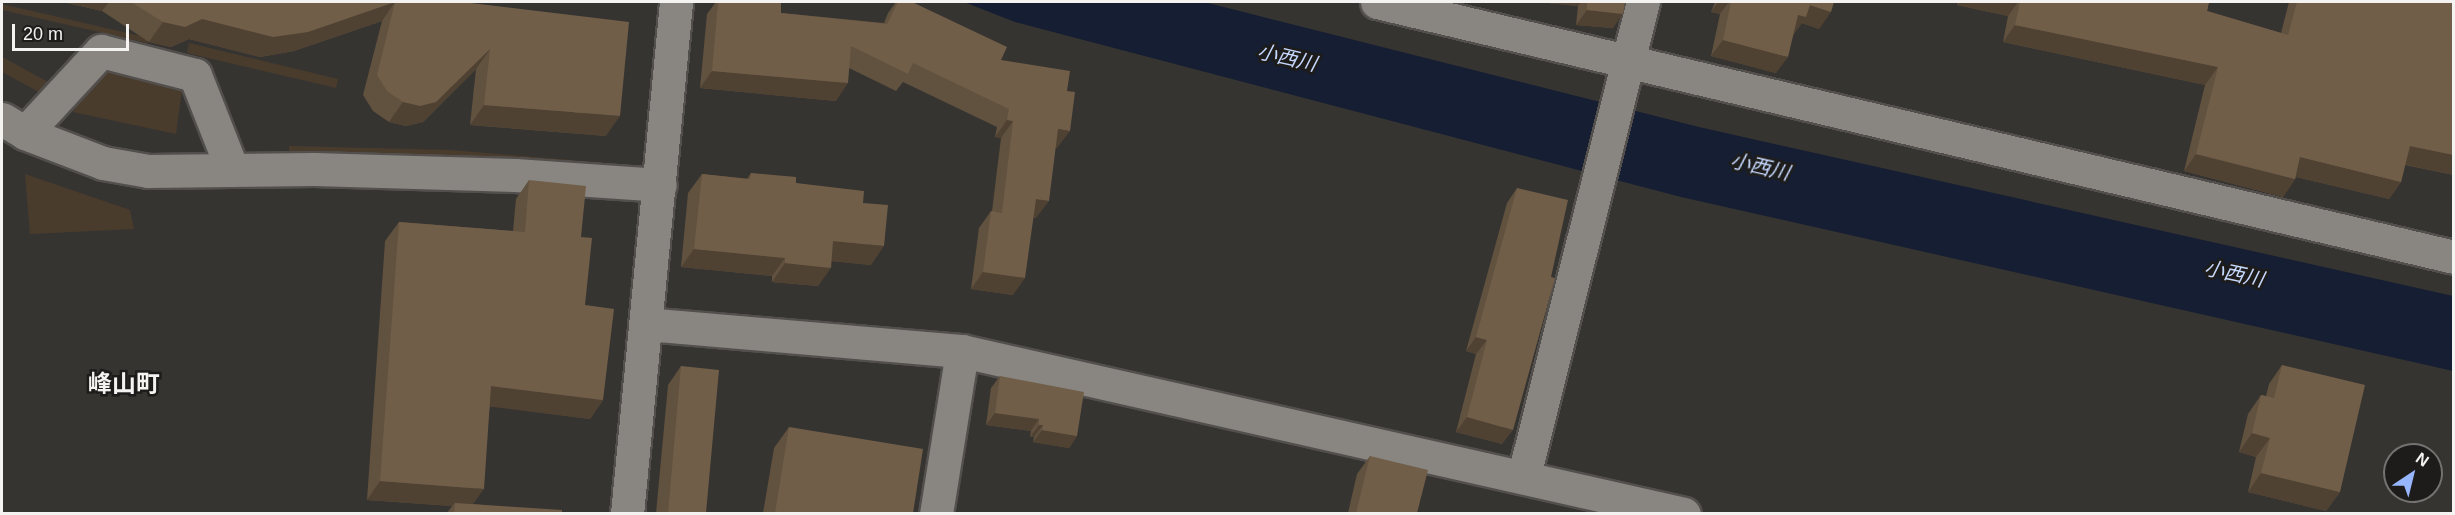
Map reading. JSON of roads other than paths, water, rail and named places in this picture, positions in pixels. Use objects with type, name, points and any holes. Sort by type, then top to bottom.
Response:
[{"type":"street","points":[[627,513],[676,2]]},
{"type":"street","points":[[1377,2],[2454,257]]},
{"type":"street","points":[[1524,475],[1626,61],[1643,2]]},
{"type":"street","points":[[232,169],[195,75],[101,51],[13,126],[114,165],[148,171],[232,169],[515,175],[660,186]]},
{"type":"street","points":[[646,324],[962,351],[1524,475],[1684,513]]},
{"type":"street","points":[[936,513],[962,351]]},
{"type":"water","name":"小西川","points":[[964,2],[1204,2],[1699,127],[2453,296],[2453,371],[1681,197],[1015,22]]},
{"type":"district","name":"峰山町","points":[[124,384]]}]
